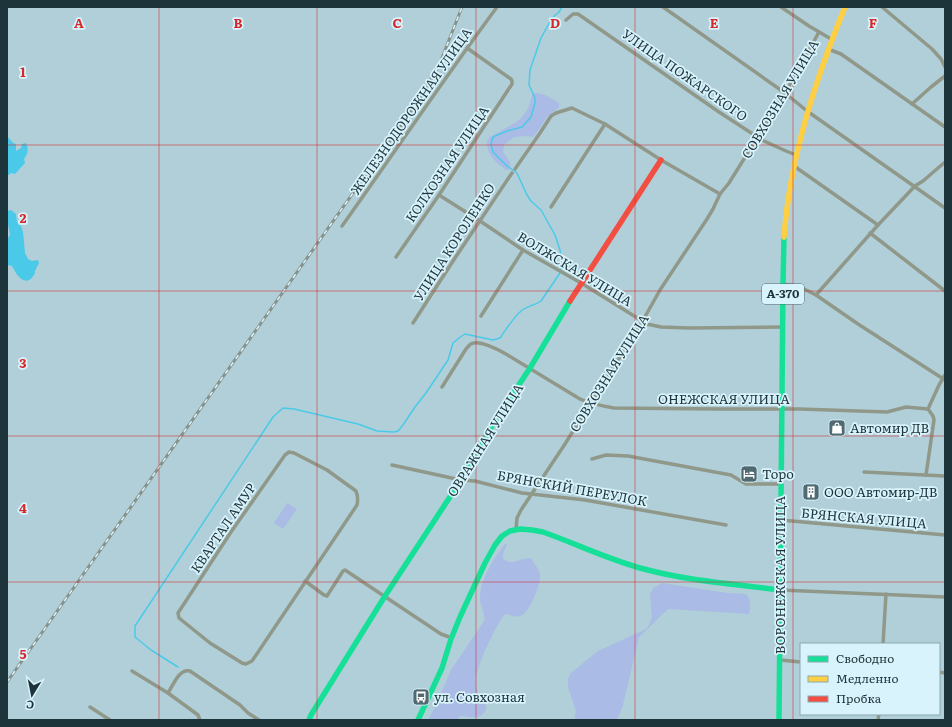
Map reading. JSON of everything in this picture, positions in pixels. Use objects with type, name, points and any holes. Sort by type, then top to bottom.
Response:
[{"type":"main road","name":"ВОРОНЕЖСКАЯ УЛИЦА","points":[[779,720],[781,409],[783,284],[786,226],[796,155],[807,111],[827,48],[845,7]]},
{"type":"main road","name":"ОВРАЖНАЯ УЛИЦА","points":[[309,720],[385,596],[461,480],[493,424],[530,368],[581,284],[661,160]]},
{"type":"main road","points":[[418,720],[442,667],[452,638],[485,563],[501,537],[516,529],[535,530],[626,564],[664,574],[780,590]]},
{"type":"street","name":"ЖЕЛЕЗНОДОРОЖНАЯ УЛИЦА","points":[[342,226],[497,7]]},
{"type":"street","points":[[663,7],[945,208]]},
{"type":"street","points":[[781,7],[831,39]]},
{"type":"street","points":[[882,7],[932,49],[942,59],[945,67]]},
{"type":"street","name":"УЛИЦА ПОЖАРСКОГО","points":[[566,20],[573,14],[578,14],[758,137],[771,145],[796,155]]},
{"type":"street","name":"СОВХОЗНАЯ УЛИЦА","points":[[516,529],[517,518],[520,510],[532,494],[642,322],[660,290],[710,214],[720,194],[729,184],[785,93],[819,32]]},
{"type":"street","name":"КОЛХОЗНАЯ УЛИЦА","points":[[396,257],[440,195],[511,87],[511,79],[467,48]]},
{"type":"street","points":[[827,48],[841,54],[945,127]]},
{"type":"street","points":[[912,104],[945,76]]},
{"type":"street","name":"УЛИЦА КОРОЛЕНКО","points":[[413,323],[551,116],[572,108],[605,124]]},
{"type":"street","points":[[552,206],[605,124],[661,160],[720,194]]},
{"type":"street","points":[[816,295],[915,186],[945,162]]},
{"type":"street","points":[[794,166],[878,225]]},
{"type":"street","name":"ВОЛЖСКАЯ УЛИЦА","points":[[440,195],[523,250],[642,322],[653,326],[689,328],[783,327]]},
{"type":"street","points":[[870,234],[945,290]]},
{"type":"street","points":[[481,316],[523,250]]},
{"type":"street","points":[[783,284],[801,287],[816,295],[858,324],[944,378],[938,385],[928,409],[934,420],[926,475]]},
{"type":"street","name":"ОНЕЖСКАЯ УЛИЦА","points":[[442,388],[466,349],[470,344],[478,343],[496,349],[580,399],[604,407],[807,409],[887,412],[906,407],[928,409]]},
{"type":"street","name":"КВАРТАЛ АМУР","points":[[289,452],[294,452],[327,470],[356,491],[358,496],[357,505],[305,581],[252,661],[246,664],[210,643],[179,618],[178,615],[179,610],[231,532],[285,455],[289,452]]},
{"type":"street","points":[[592,459],[606,455],[628,456],[731,475],[746,484],[781,484]]},
{"type":"street","name":"БРЯНСКИЙ ПЕРЕУЛОК","points":[[392,465],[532,494],[593,502],[726,525]]},
{"type":"street","points":[[864,472],[945,476]]},
{"type":"street","name":"БРЯНСКАЯ УЛИЦА","points":[[781,520],[945,535]]},
{"type":"street","points":[[305,581],[327,596],[345,570],[441,634],[452,638]]},
{"type":"street","points":[[780,590],[945,597]]},
{"type":"street","points":[[883,643],[886,594]]},
{"type":"street","points":[[780,660],[800,662]]},
{"type":"street","points":[[168,693],[179,675],[187,670],[234,701],[259,720]]},
{"type":"street","points":[[132,671],[168,693],[198,715],[200,720]]},
{"type":"street","points":[[90,707],[110,720]]},
{"type":"shaded area","points":[[533,93],[540,93],[550,97],[559,103],[559,108],[547,117],[533,137],[514,137],[504,145],[503,152],[509,160],[510,165],[509,170],[506,170],[495,161],[490,154],[487,141],[490,137],[520,119],[528,108]]},
{"type":"shaded area","points":[[7,136],[13,143],[16,144],[16,151],[21,148],[22,144],[26,143],[28,150],[24,159],[25,163],[15,174],[11,173],[9,175],[7,175]]},
{"type":"shaded area","points":[[11,210],[16,214],[17,222],[21,226],[25,253],[28,259],[32,261],[38,260],[39,263],[34,275],[27,281],[18,276],[12,266],[7,265],[7,241],[10,235],[7,221],[7,211]]},
{"type":"shaded area","points":[[287,503],[297,509],[283,529],[274,523]]},
{"type":"shaded area","points":[[505,544],[507,545],[503,553],[503,559],[514,562],[531,558],[539,571],[540,579],[534,598],[527,610],[520,616],[505,614],[501,619],[479,665],[476,682],[478,693],[486,704],[486,709],[483,714],[477,717],[460,716],[457,720],[428,720],[451,670],[484,621],[480,600],[482,585],[488,570]]},
{"type":"shaded area","points":[[662,583],[727,593],[746,594],[750,603],[749,614],[668,609],[639,637],[623,705],[617,720],[574,720],[576,711],[568,687],[568,679],[571,673],[598,651],[646,629],[652,617],[650,595],[653,588]]},
{"type":"waterway","points":[[178,667],[151,650],[135,637],[135,626],[273,417],[283,408],[294,409],[358,424],[377,431],[398,431],[448,360],[453,343],[465,334],[493,340],[500,338],[520,312],[525,308],[541,301],[560,273],[562,263],[560,250],[555,235],[541,210],[527,195],[517,173],[507,166],[493,152],[491,144],[493,137],[522,127],[531,117],[535,98],[529,85],[530,70],[541,38],[552,18],[562,7]]},
{"type":"railway","points":[[7,682],[421,97],[440,63],[462,7]]},
{"type":"traffic: fast","points":[[779,720],[784,237]]},
{"type":"traffic: fast","points":[[309,720],[385,596],[461,480],[493,424],[530,368],[570,301]]},
{"type":"traffic: fast","points":[[418,720],[442,668],[460,617],[485,563],[502,536],[510,531],[520,529],[543,532],[618,561],[661,573],[780,590]]},
{"type":"traffic: slow","points":[[784,237],[787,207],[798,149],[814,91],[845,7]]},
{"type":"traffic: jam","points":[[570,301],[661,160]]},
{"type":"place","name":"Автомир ДВ","points":[[837,428]]},
{"type":"place","name":"Торо","points":[[749,474]]},
{"type":"place","name":"ООО Автомир-ДВ","points":[[811,492]]},
{"type":"place","name":"ул. Совхозная","points":[[421,697]]}]
